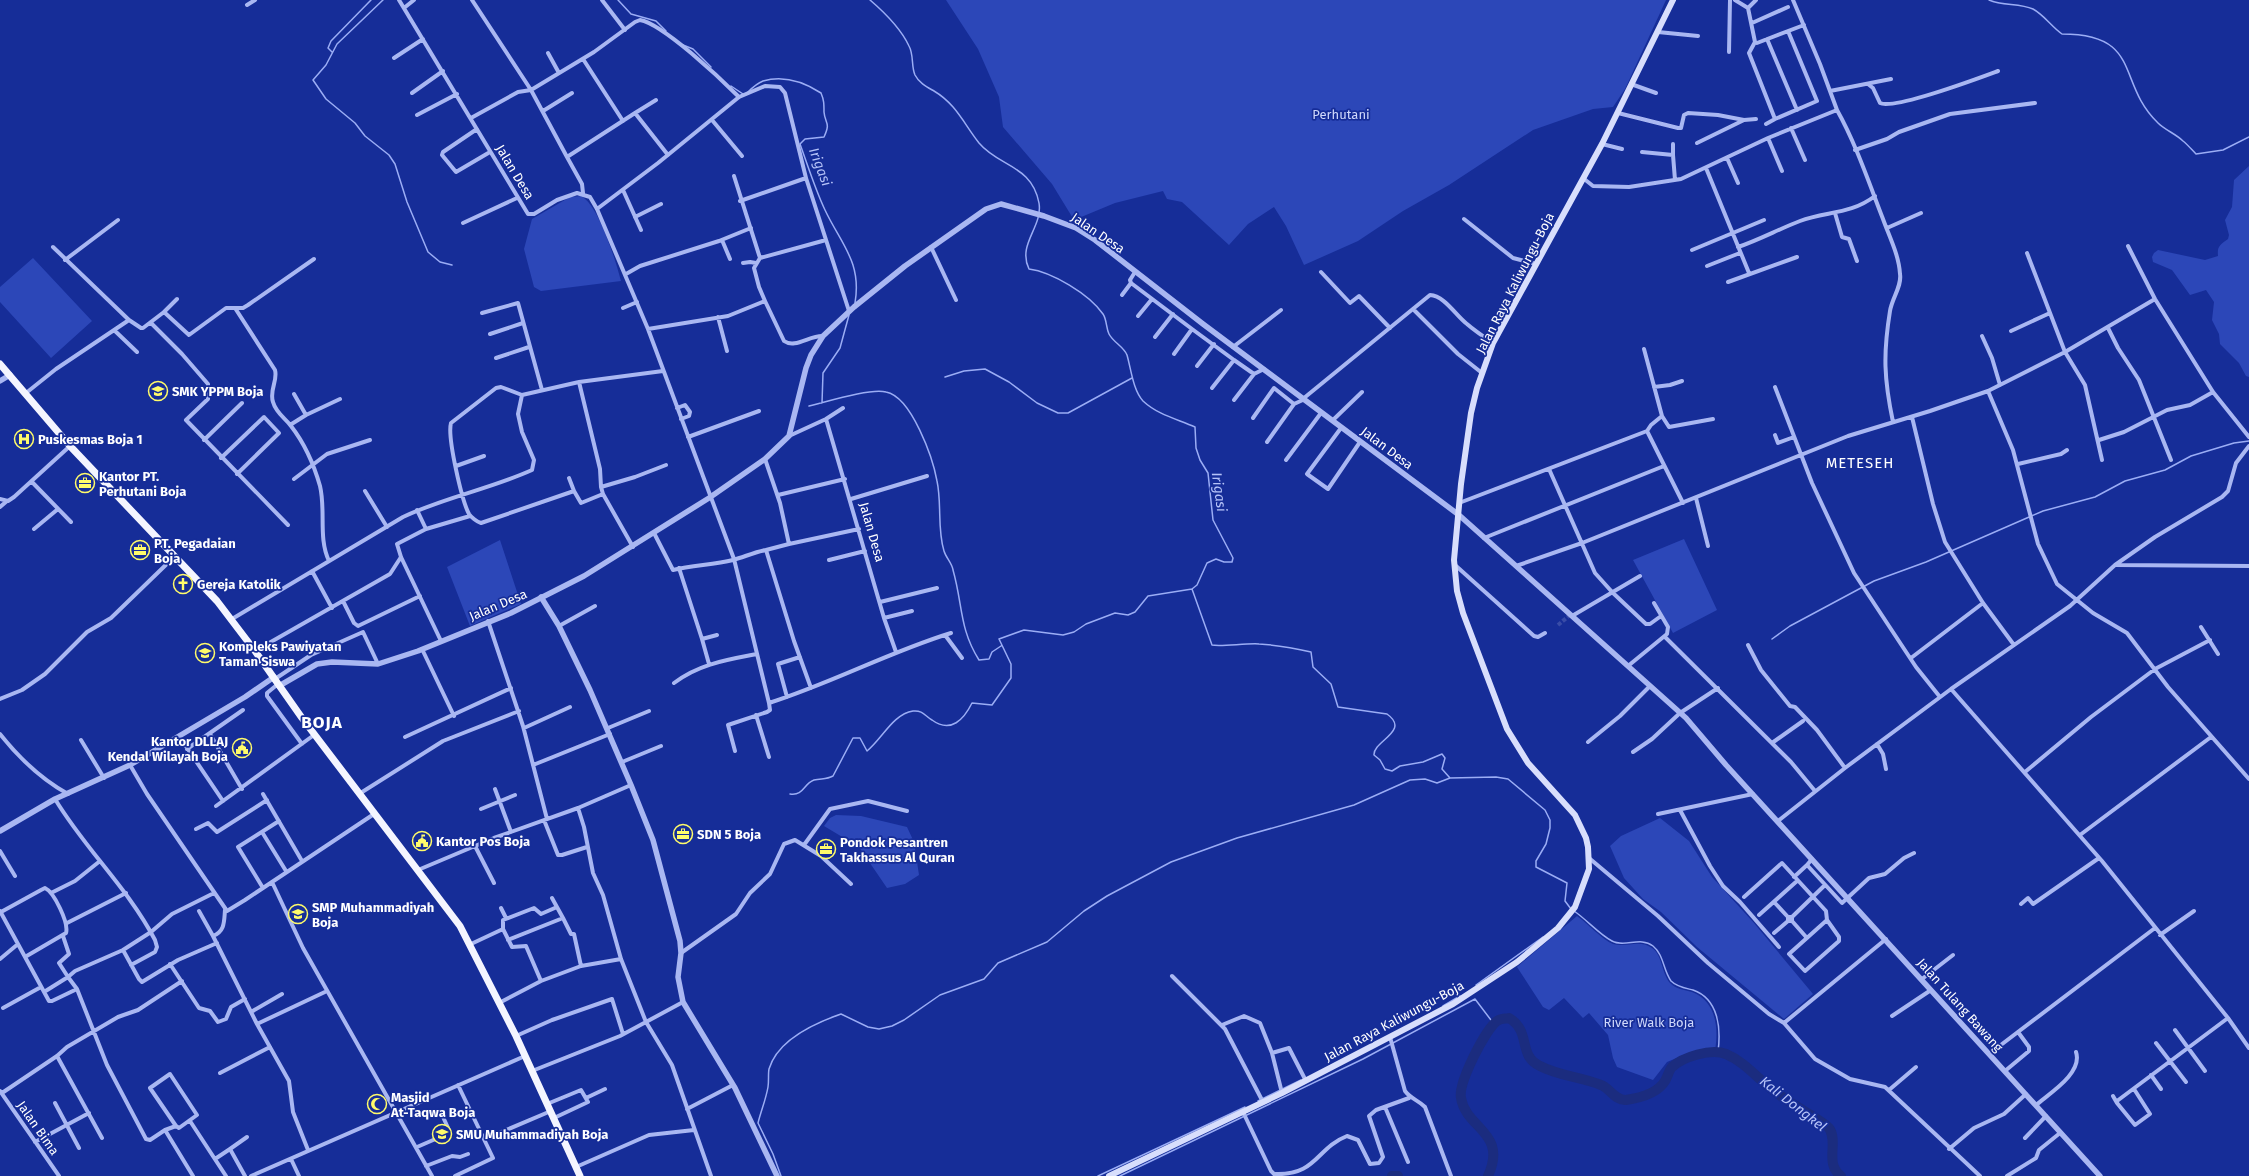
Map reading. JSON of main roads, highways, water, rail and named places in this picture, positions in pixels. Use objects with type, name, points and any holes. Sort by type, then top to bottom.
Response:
[{"type":"main road","name":"Jalan Raya Kaliwungu-Boja","points":[[1109,1176],[1244,1113],[1261,1100],[1390,1040],[1453,1004],[1517,962],[1558,928],[1573,910],[1585,883],[1589,858],[1588,847],[1581,826],[1575,815],[1528,763],[1507,729],[1463,613],[1457,591],[1455,564],[1459,503],[1466,437],[1482,373],[1493,344],[1602,144],[1673,0]]},
{"type":"main road","points":[[0,364],[70,446],[207,590],[232,619],[314,735],[460,926],[471,944],[516,1036],[580,1176]]},
{"type":"waterway","name":"Irigasi","points":[[332,52],[328,48],[331,41],[371,0]]},
{"type":"waterway","points":[[383,0],[337,44],[326,65],[313,80],[326,99],[355,123],[365,136],[389,155],[395,164],[407,202],[428,252],[440,262],[452,265]]},
{"type":"waterway","name":"Irigasi","points":[[618,0],[631,14],[656,21],[666,31]]},
{"type":"waterway","name":"Irigasi","points":[[790,794],[801,792],[810,782],[814,780],[833,776],[853,738],[860,738],[867,751],[899,717],[906,713],[919,711],[939,724],[945,726],[956,723],[961,719],[972,703],[992,705],[1011,678],[1011,664],[999,639],[1024,630],[1063,635],[1074,632],[1086,624],[1115,613],[1128,615],[1135,612],[1148,596],[1192,589],[1197,585],[1207,563],[1216,559],[1224,562],[1232,562],[1233,558],[1213,520],[1208,473],[1200,460],[1196,448],[1195,427],[1161,413],[1143,401],[1137,391],[1127,355],[1109,334],[1104,316],[1097,306],[1059,279],[1048,274],[1029,269],[1026,260],[1026,252],[1039,212],[1039,203],[1035,190],[1022,174],[987,151],[979,143],[954,108],[942,96],[919,80],[914,72],[911,49],[902,33],[870,0]]},
{"type":"waterway","points":[[1989,0],[2033,9],[2041,14],[2062,34],[2088,36],[2105,42],[2117,52],[2125,64],[2145,108],[2158,123],[2187,144],[2196,154],[2223,150],[2249,137]]},
{"type":"waterway","name":"Irigasi","points":[[683,45],[693,49],[711,67]]},
{"type":"waterway","name":"Irigasi","points":[[748,92],[763,81],[771,79],[786,79],[801,83],[821,93],[827,126],[824,137],[805,139],[800,144],[821,202],[849,254],[853,265],[856,276],[855,303]]},
{"type":"waterway","name":"Irigasi","points":[[731,86],[743,94]]},
{"type":"waterway","name":"Irigasi","points":[[822,403],[823,373],[840,348],[849,315]]},
{"type":"waterway","name":"Irigasi","points":[[945,377],[964,371],[985,369],[1009,382],[1037,403],[1058,413],[1068,413],[1132,378]]},
{"type":"waterway","name":"Irigasi","points":[[809,406],[859,394],[879,391],[895,396],[904,405],[920,430],[935,471],[939,499],[942,543],[945,554],[952,567],[968,637],[979,660],[989,659],[992,652],[1001,646]]},
{"type":"waterway","points":[[1772,639],[1790,626],[1874,581],[1926,562],[2043,511],[2095,497],[2125,481],[2165,470],[2191,456],[2234,443],[2249,441]]},
{"type":"waterway","points":[[1192,589],[1212,645],[1259,644],[1311,652],[1313,667],[1331,684],[1338,707],[1387,714],[1393,720],[1395,726],[1389,736],[1375,750],[1374,755],[1380,760],[1385,769],[1392,771],[1400,766],[1423,762],[1442,754],[1445,758],[1442,769],[1450,778],[1496,777],[1508,779],[1545,810],[1550,820],[1550,828],[1546,844],[1536,861],[1536,867],[1567,883],[1565,901],[1571,909]]},
{"type":"waterway","points":[[781,1176],[773,1154],[758,1123],[767,1092],[769,1069],[774,1058],[780,1049],[789,1041],[809,1027],[841,1014],[868,1027],[879,1029],[892,1026],[904,1020],[940,995],[984,979],[998,963],[1047,942],[1084,911],[1107,896],[1171,862],[1237,838],[1354,805],[1410,780],[1425,779],[1437,783],[1450,778]]},
{"type":"waterway","points":[[1574,911],[1612,941],[1617,943],[1643,942],[1653,946],[1657,950],[1671,981],[1678,986],[1702,994],[1713,1008],[1718,1025],[1718,1052]]},
{"type":"waterway","points":[[1476,985],[1543,937]]},
{"type":"waterway","points":[[1443,1006],[1460,996]]},
{"type":"waterway","points":[[1120,1176],[1363,1059],[1475,999],[1494,1024]]},
{"type":"waterway","name":"Kali Dongkel","points":[[1488,1176],[1493,1161],[1493,1150],[1490,1140],[1464,1108],[1461,1098],[1461,1091],[1473,1057],[1486,1035],[1497,1021],[1509,1018],[1520,1030],[1526,1050],[1533,1061],[1540,1066],[1555,1072],[1601,1085],[1622,1100],[1637,1098],[1658,1089],[1665,1081],[1672,1067],[1690,1057],[1698,1054],[1713,1052],[1720,1052],[1733,1057],[1778,1094],[1829,1128],[1833,1140],[1833,1165],[1841,1176]]},
{"type":"waterway","points":[[1258,1101],[1301,1080]]},
{"type":"waterway","points":[[1098,1176],[1245,1107]]},
{"type":"waterway","points":[[1392,1176],[1398,1176]]},
{"type":"tunnel","points":[[1558,625],[1570,615]]},
{"type":"place","name":"SMK YPPM Boja","points":[[158,391]]},
{"type":"place","name":"Puskesmas Boja 1","points":[[24,439]]},
{"type":"place","name":"Kantor PT. Perhutani Boja","points":[[85,483]]},
{"type":"place","name":"PT. Pegadaian Boja","points":[[140,550]]},
{"type":"place","name":"Gereja Katolik","points":[[183,584]]},
{"type":"place","name":"Kompleks Pawiyatan Taman Siswa","points":[[205,653]]},
{"type":"place","name":"Kantor DLLAJ Kendal Wilayah Boja","points":[[242,748]]},
{"type":"place","name":"SDN 5 Boja","points":[[683,834]]},
{"type":"place","name":"Kantor Pos Boja","points":[[422,841]]},
{"type":"place","name":"Pondok Pesantren Takhassus Al Quran","points":[[826,849]]},
{"type":"place","name":"SMP Muhammadiyah Boja","points":[[298,914]]},
{"type":"place","name":"Masjid At-Taqwa Boja","points":[[377,1104]]},
{"type":"place","name":"SMU Muhammadiyah Boja","points":[[442,1134]]},
{"type":"district","name":"METESEH","points":[[1860,463]]},
{"type":"district","name":"BOJA","points":[[322,722]]},
{"type":"park label","name":"Perhutani","points":[[1341,114]]},
{"type":"park label","name":"River Walk Boja","points":[[1649,1022]]}]
